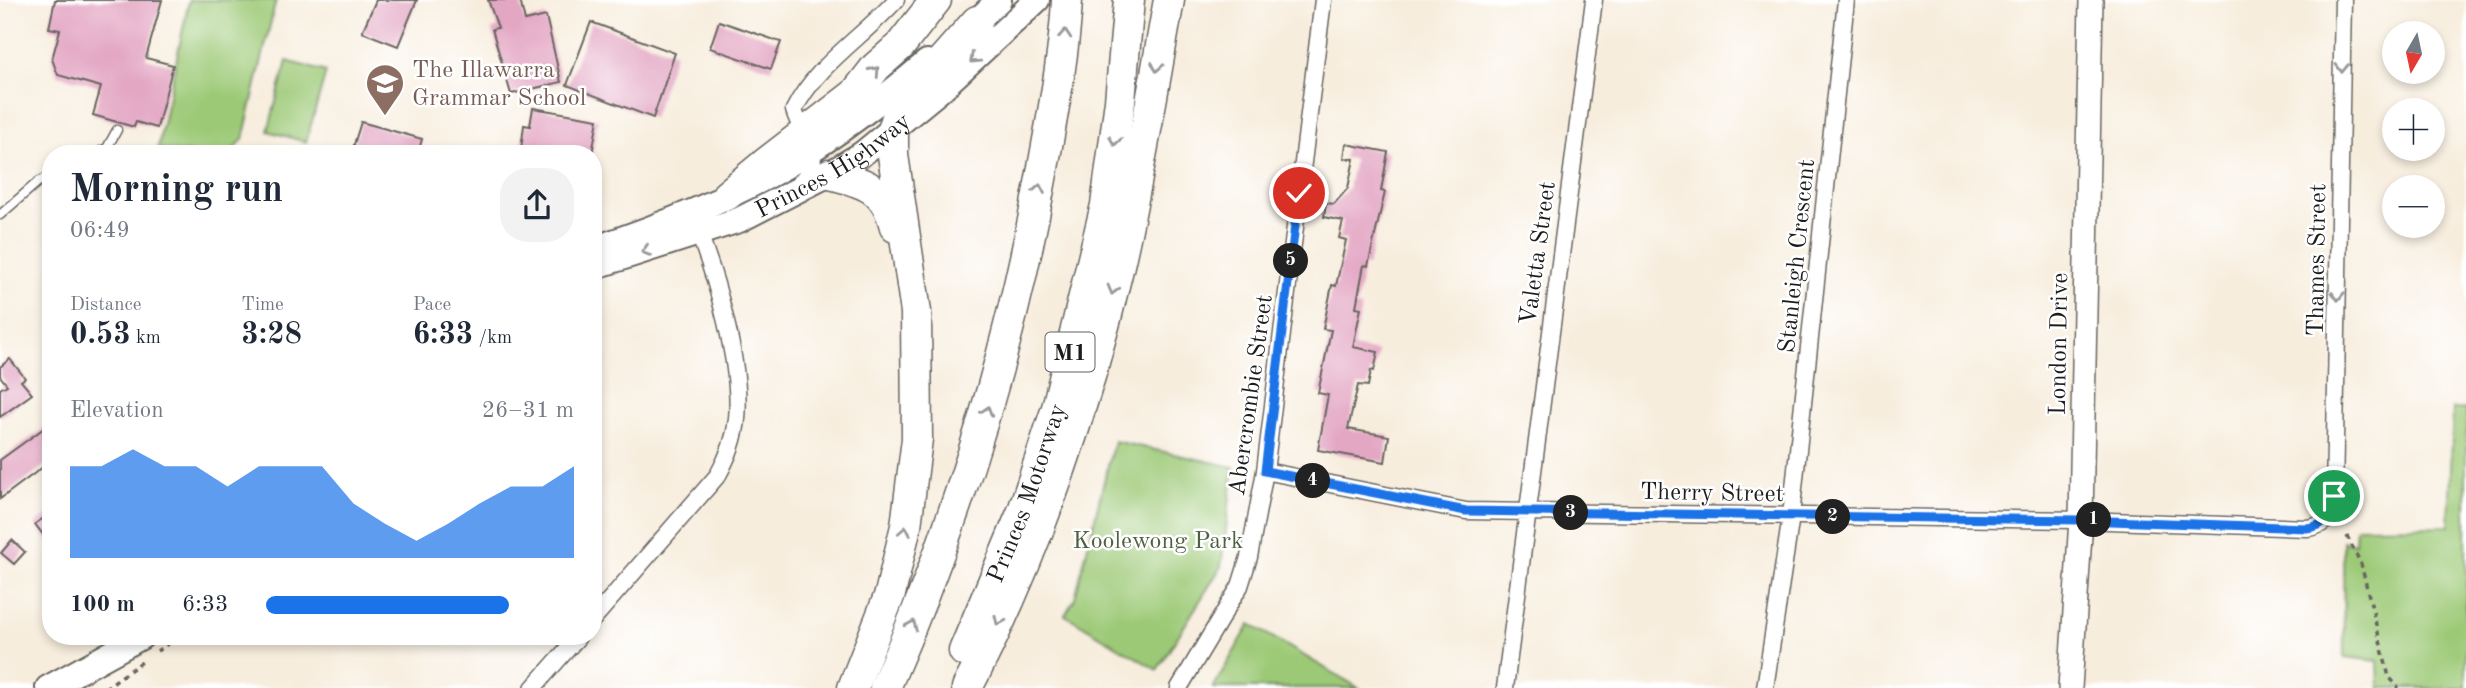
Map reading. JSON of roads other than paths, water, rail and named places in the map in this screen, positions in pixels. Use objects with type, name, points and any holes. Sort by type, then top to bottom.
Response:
[{"type":"highway","points":[[727,195],[808,141],[855,94],[876,67],[900,46],[936,0]]},
{"type":"highway","points":[[886,688],[935,569],[990,403],[1031,237],[1061,68],[1067,0]]},
{"type":"highway","name":"Princes Motorway","points":[[948,688],[1023,511],[1057,408],[1106,205],[1120,101],[1129,0]]},
{"type":"highway","points":[[967,688],[1031,545],[1090,376],[1119,267],[1169,0]]},
{"type":"highway","points":[[853,688],[890,594],[906,526],[917,439],[916,312],[892,130],[900,108],[977,21]]},
{"type":"highway","points":[[829,174],[852,179],[873,188],[885,201],[893,218],[901,257],[916,376]]},
{"type":"main road","name":"Princes Highway","points":[[808,141],[885,97],[999,0]]},
{"type":"main road","name":"Princes Highway","points":[[602,264],[739,220],[829,174],[862,154],[939,91],[1030,6]]},
{"type":"main road","name":"Princes Highway","points":[[602,245],[727,195]]},
{"type":"main road","points":[[47,688],[126,645]]},
{"type":"main road","points":[[82,688],[130,645]]},
{"type":"street","points":[[784,199],[808,176],[814,165],[808,141],[794,110],[801,97],[838,55],[896,0]]},
{"type":"street","name":"Valetta Street","points":[[1505,688],[1594,0]]},
{"type":"street","name":"Stanleigh Crescent","points":[[1765,688],[1791,516],[1846,0]]},
{"type":"street","name":"London Drive","points":[[2070,688],[2081,520],[2091,0]]},
{"type":"street","name":"Thames Street","points":[[2328,520],[2334,496],[2343,0]]},
{"type":"street","name":"Abercrombie Street","points":[[1179,688],[1240,586],[1249,557],[1265,471],[1322,4]]},
{"type":"street","points":[[602,609],[718,475],[731,450],[737,421],[738,382],[700,234],[690,211]]},
{"type":"street","name":"Therry Street","points":[[1265,471],[1466,511],[2081,520],[2307,528],[2321,525],[2328,520]]},
{"type":"street","points":[[533,688],[571,645]]},
{"type":"lane","points":[[109,145],[117,130]]},
{"type":"lane","points":[[0,215],[42,180]]},
{"type":"place","name":"The Illawarra Grammar School","points":[[385,117]]},
{"type":"park label","name":"Koolewong Park","points":[[1158,540]]}]
